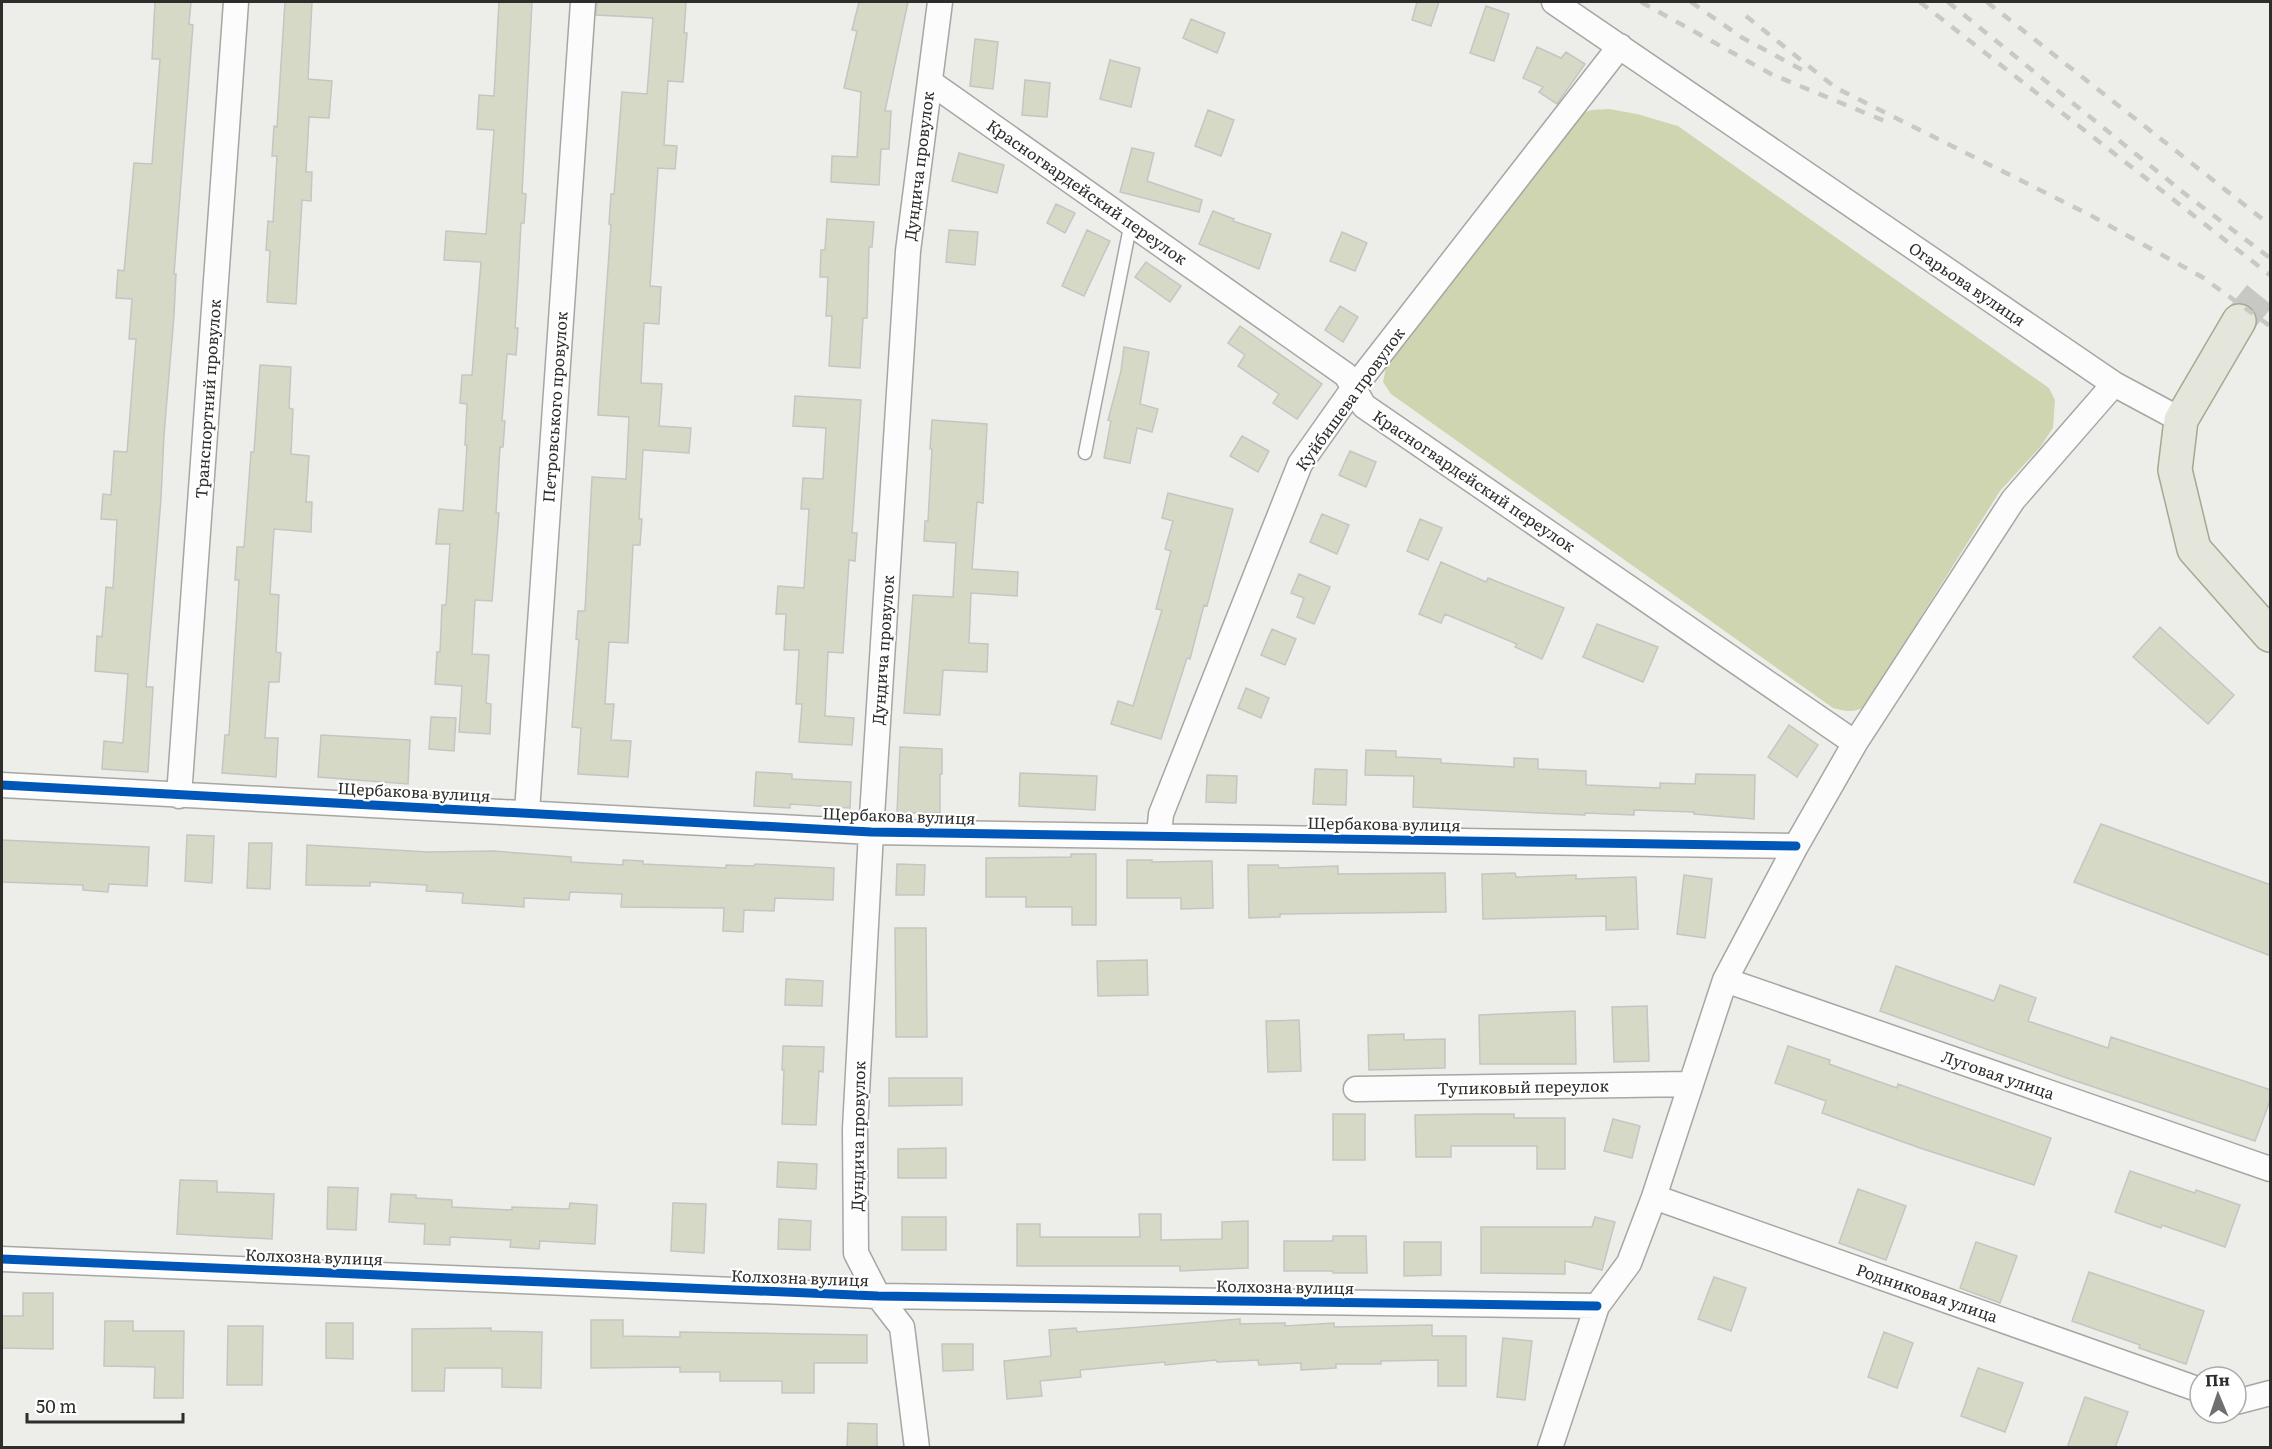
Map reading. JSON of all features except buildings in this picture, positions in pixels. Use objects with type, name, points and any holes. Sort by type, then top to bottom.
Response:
[{"type":"main road","points":[[2239,321],[2181,420],[2175,470],[2194,549],[2271,635]]},
{"type":"street","name":"Транспортний провулок","points":[[179,796],[236,2]]},
{"type":"street","name":"Петровського провулок","points":[[527,812],[583,2]]},
{"type":"street","name":"Дундича провулок","points":[[917,1448],[902,1327],[878,1296],[856,1253],[855,1129],[871,832],[908,251],[940,2]]},
{"type":"street","name":"Огарьова вулиця","points":[[1554,2],[2114,384],[2181,420]]},
{"type":"street","name":"Куйбишева провулок","points":[[1160,835],[1161,814],[1300,464],[1353,388],[1620,46]]},
{"type":"street","name":"Красногвардейский переулок","points":[[930,82],[1346,375],[1364,406],[1855,743]]},
{"type":"street","points":[[1550,1448],[1597,1306],[1629,1263],[1654,1197],[1725,980],[1796,846],[1855,743],[2013,500],[2114,384]]},
{"type":"street","name":"Щербакова вулиця","points":[[2,785],[871,832],[1796,846]]},
{"type":"street","name":"Луговая улица","points":[[1725,980],[2271,1169]]},
{"type":"street","name":"Тупиковый переулок","points":[[1356,1089],[1691,1084]]},
{"type":"street","name":"Родниковая улица","points":[[1654,1197],[2188,1386]]},
{"type":"street","name":"Колхозна вулиця","points":[[2,1259],[878,1296],[1597,1306]]},
{"type":"street","points":[[2248,1399],[2271,1393]]},
{"type":"lane","points":[[1085,453],[1131,222]]},
{"type":"green space","points":[[1609,109],[1637,114],[1678,126],[2049,388],[2055,400],[2053,428],[2041,446],[2000,491],[1864,707],[1860,709],[1849,711],[1833,708],[1391,394],[1383,382],[1386,367],[1578,115],[1591,110]]},
{"type":"tunnel","points":[[2239,321],[2270,283]]},
{"type":"railway","points":[[1641,2],[1771,74],[1892,124]]},
{"type":"railway","points":[[1691,2],[1741,37],[1808,73]]},
{"type":"railway","points":[[1920,2],[2270,275]]},
{"type":"railway","points":[[1948,2],[2189,197],[2270,258]]},
{"type":"railway","points":[[1987,2],[2270,225]]},
{"type":"railway","points":[[1746,16],[1836,88],[2090,215],[2202,277],[2270,326]]},
{"type":"cycle path","points":[[2,785],[871,832],[1796,846]]},
{"type":"cycle path","points":[[2,1259],[878,1296],[1597,1306]]}]
